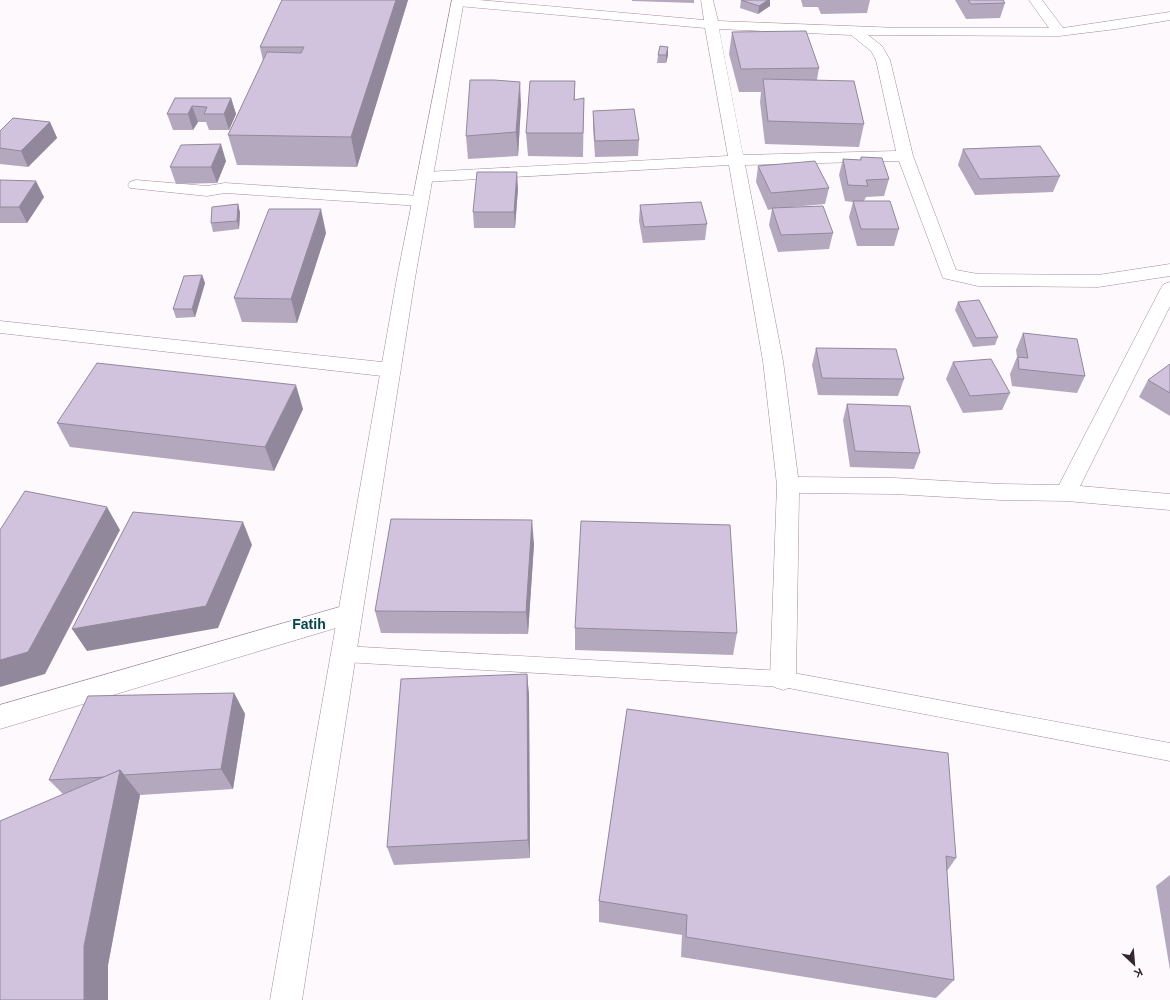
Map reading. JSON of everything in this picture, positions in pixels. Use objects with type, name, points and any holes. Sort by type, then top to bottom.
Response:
[{"type":"street","points":[[707,0],[773,362],[788,485],[783,679]]},
{"type":"street","points":[[1035,0],[1059,32]]},
{"type":"street","points":[[286,1000],[420,201],[458,1],[737,27],[866,31],[1059,32],[1116,25],[1170,16]]},
{"type":"street","points":[[866,31],[856,32],[877,49],[883,60],[905,156],[949,274],[978,280],[1098,281],[1170,270]]},
{"type":"street","points":[[425,177],[736,160],[905,156]]},
{"type":"street","points":[[136,185],[207,191],[225,188],[420,201]]},
{"type":"street","points":[[1066,493],[1170,288]]},
{"type":"street","points":[[0,327],[391,370]]},
{"type":"street","points":[[788,485],[894,486],[1001,492],[1066,493],[1170,502]]},
{"type":"street","points":[[0,717],[350,614]]},
{"type":"lane","points":[[344,654],[783,679],[1170,752]]},
{"type":"building","points":[[282,0],[396,0],[351,137],[228,135],[267,52],[301,53],[304,47],[260,47]]},
{"type":"building","points":[[741,0],[768,0],[759,6]]},
{"type":"building","points":[[968,0],[1003,0],[1005,3],[971,4]]},
{"type":"building","points":[[806,31],[819,68],[741,69],[732,32]]},
{"type":"building","points":[[660,46],[668,47],[666,55],[658,55]]},
{"type":"building","points":[[763,79],[854,81],[864,124],[768,121]]},
{"type":"building","points":[[470,80],[520,82],[516,132],[466,136]]},
{"type":"building","points":[[530,81],[575,81],[574,100],[584,98],[583,133],[526,133]]},
{"type":"building","points":[[175,98],[231,98],[224,114],[204,114],[207,107],[192,106],[188,114],[167,114]]},
{"type":"building","points":[[634,109],[639,140],[595,141],[593,111]]},
{"type":"building","points":[[13,118],[50,122],[21,151],[0,148],[0,131]]},
{"type":"building","points":[[221,144],[211,167],[170,167],[181,145]]},
{"type":"building","points":[[1040,146],[1060,176],[980,179],[963,149]]},
{"type":"building","points":[[861,157],[882,158],[889,179],[866,180],[868,186],[848,185],[843,159],[861,160]]},
{"type":"building","points":[[815,161],[829,188],[771,193],[758,166]]},
{"type":"building","points":[[477,172],[517,172],[514,212],[473,212]]},
{"type":"building","points":[[0,180],[36,181],[19,207],[0,207]]},
{"type":"building","points":[[853,201],[890,201],[899,229],[861,229]]},
{"type":"building","points":[[701,202],[707,224],[644,227],[640,205]]},
{"type":"building","points":[[238,204],[237,221],[211,223],[212,207]]},
{"type":"building","points":[[823,206],[833,233],[781,235],[772,208]]},
{"type":"building","points":[[269,209],[321,209],[291,299],[234,298]]},
{"type":"building","points":[[202,275],[192,309],[173,309],[184,276]]},
{"type":"building","points":[[979,300],[998,337],[976,338],[958,302]]},
{"type":"building","points":[[1023,333],[1077,339],[1085,376],[1019,369],[1018,357],[1028,358]]},
{"type":"building","points":[[816,348],[896,349],[904,379],[822,378]]},
{"type":"building","points":[[991,359],[1010,393],[970,396],[953,362]]},
{"type":"building","points":[[97,363],[296,385],[265,447],[57,423]]},
{"type":"building","points":[[1170,364],[1170,393],[1148,380]]},
{"type":"building","points":[[847,404],[910,406],[920,453],[855,451]]},
{"type":"building","points":[[25,491],[107,507],[28,652],[0,660],[0,530]]},
{"type":"building","points":[[133,512],[243,522],[206,606],[72,629]]},
{"type":"building","points":[[391,519],[532,520],[526,612],[375,611]]},
{"type":"building","points":[[581,521],[730,525],[737,633],[575,628]]},
{"type":"building","points":[[527,674],[528,840],[387,847],[401,679]]},
{"type":"building","points":[[234,693],[221,769],[124,775],[120,770],[105,777],[49,780],[88,696]]},
{"type":"building","points":[[627,709],[948,753],[956,858],[946,856],[954,980],[686,937],[687,915],[599,901]]},
{"type":"building","points":[[120,770],[84,946],[84,1000],[0,1000],[0,821]]},
{"type":"district","name":"Fatih","points":[[309,624]]}]
